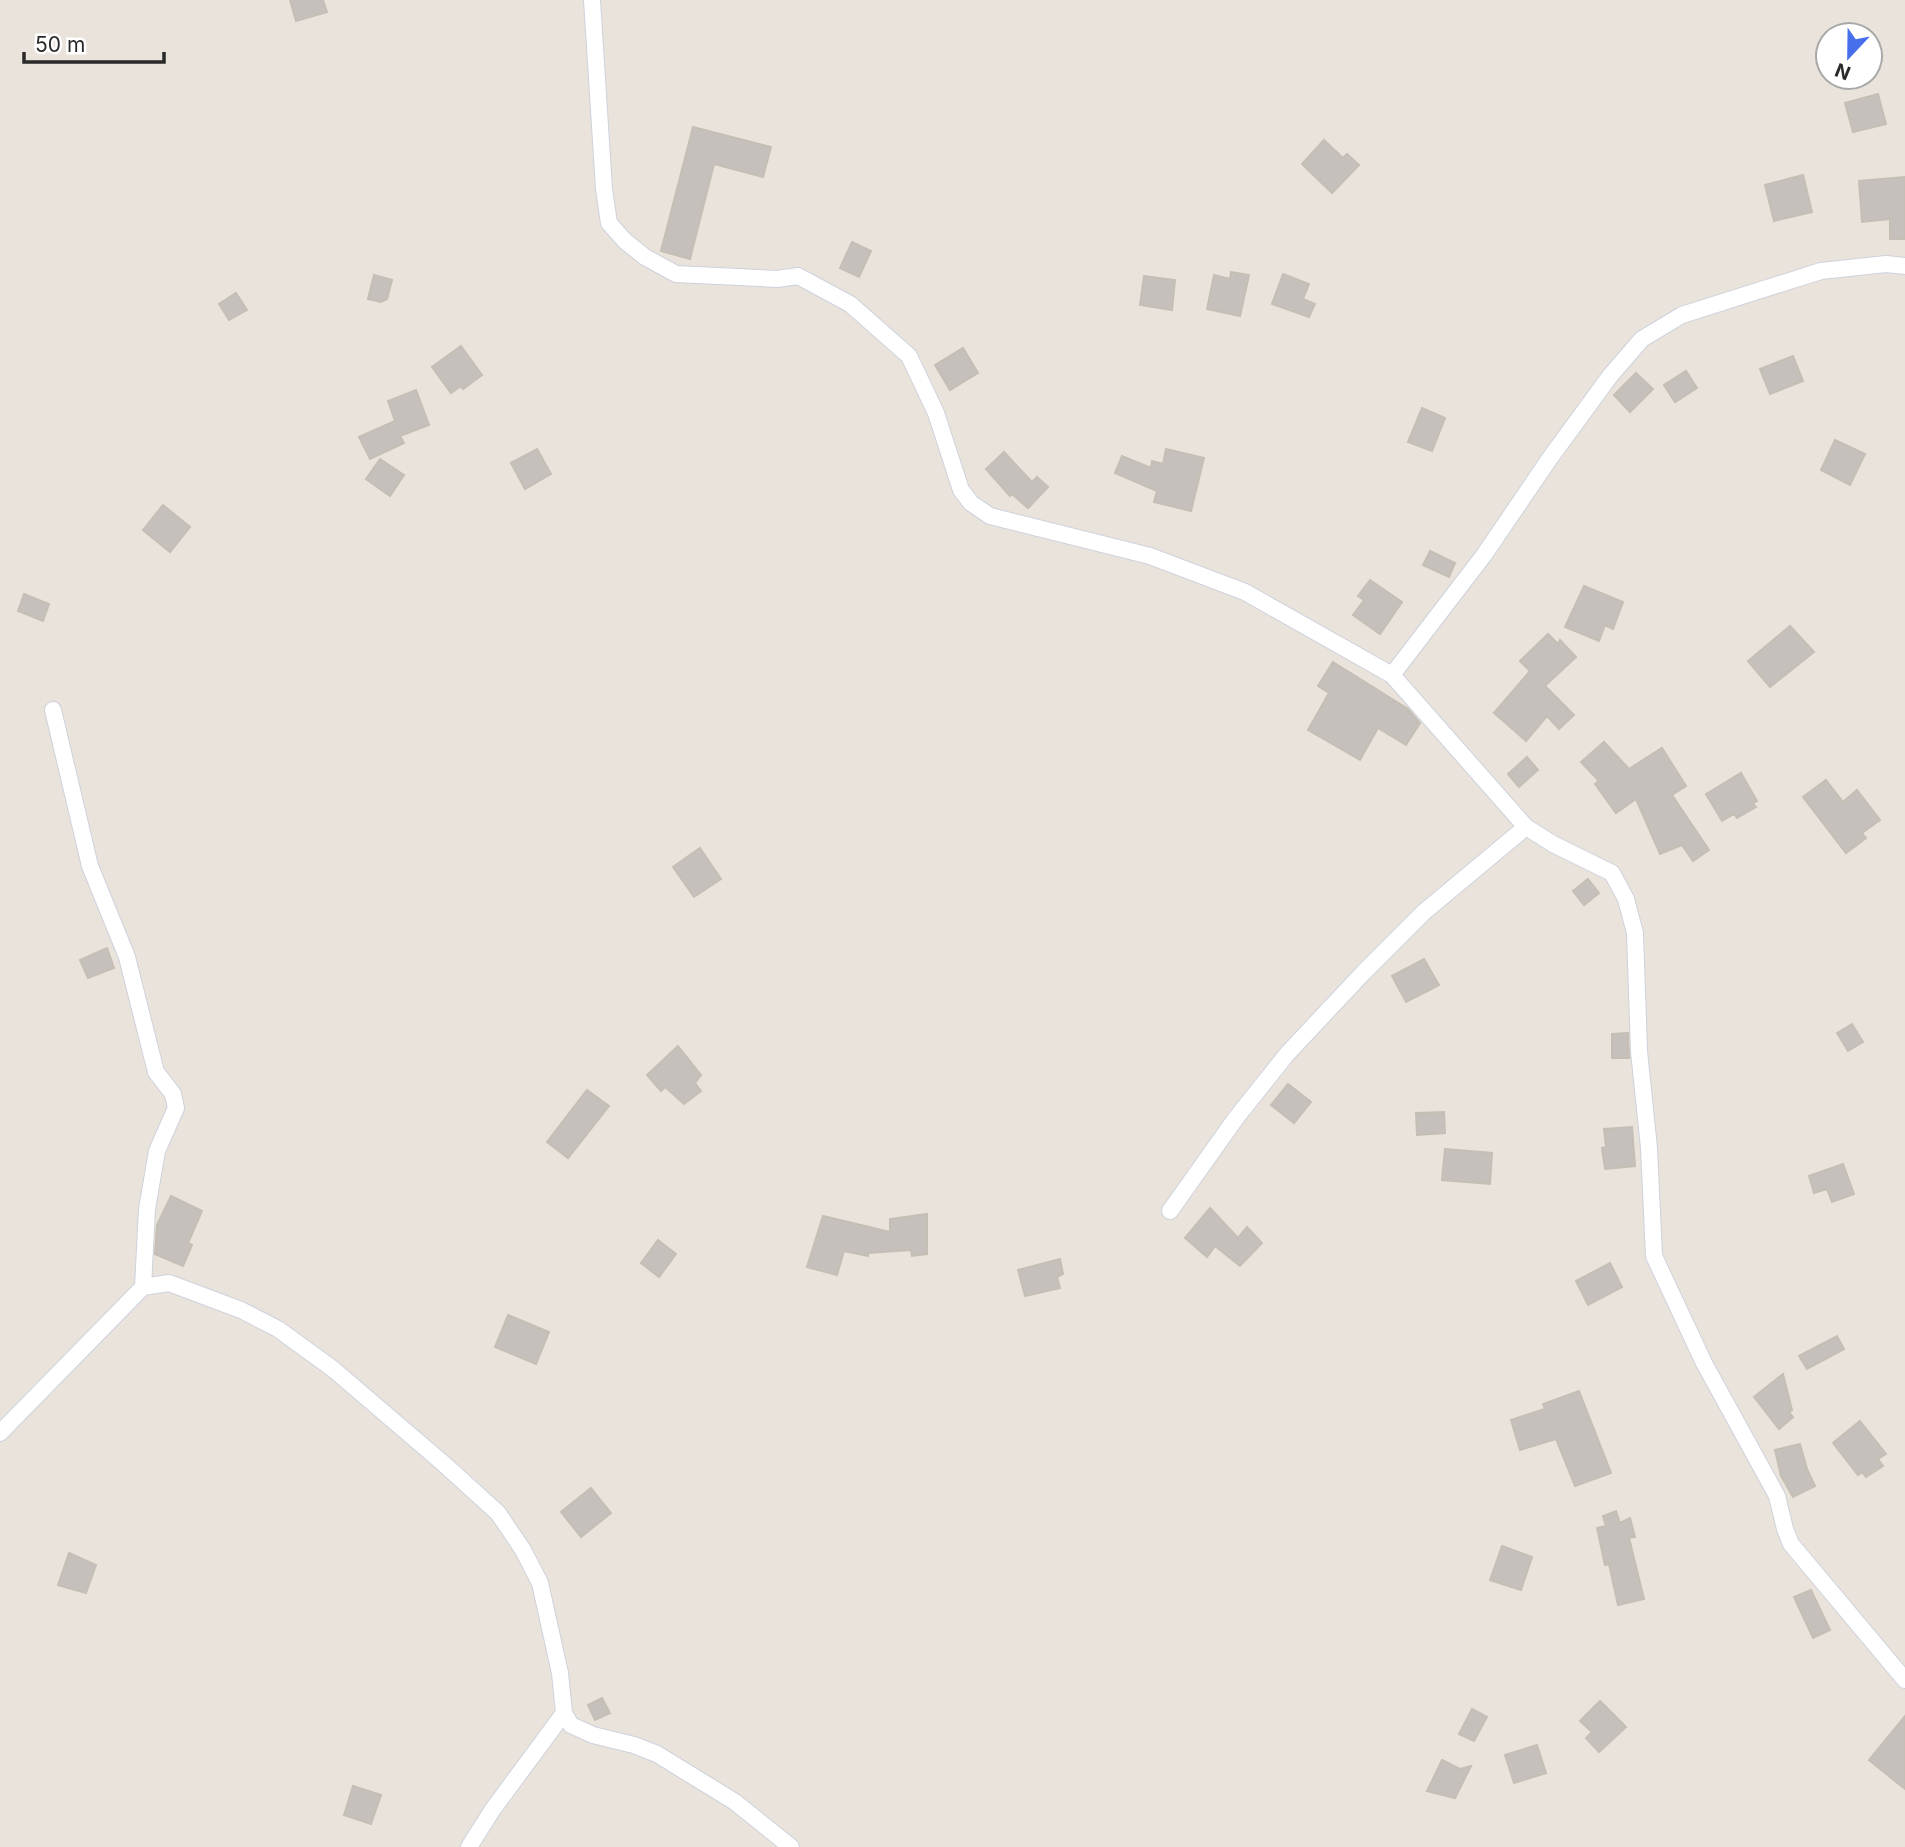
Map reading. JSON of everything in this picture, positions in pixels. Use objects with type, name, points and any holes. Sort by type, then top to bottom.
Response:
[{"type":"street","points":[[592,0],[604,189],[609,223],[625,241],[645,257],[676,274],[778,279],[798,276],[850,304],[909,356],[936,412],[961,490],[971,503],[990,516],[1150,556],[1245,592],[1392,675],[1527,827],[1553,844],[1612,873],[1626,900],[1635,933],[1639,1051],[1649,1148],[1654,1256],[1704,1363],[1777,1496],[1791,1544],[1905,1680]]},
{"type":"street","points":[[1392,675],[1485,555],[1550,458],[1610,376],[1642,339],[1682,315],[1821,271],[1886,264],[1905,266]]},
{"type":"street","points":[[53,710],[90,866],[127,957],[156,1072],[173,1094],[176,1108],[157,1151],[147,1209],[143,1287]]},
{"type":"street","points":[[1170,1211],[1236,1118],[1287,1054],[1424,912],[1527,827]]},
{"type":"street","points":[[0,1433],[143,1287],[169,1283],[241,1310],[278,1329],[333,1369],[498,1513],[523,1550],[540,1583],[560,1673],[564,1713],[571,1725],[593,1735],[657,1754],[735,1802],[791,1847]]},
{"type":"street","points":[[469,1847],[493,1809],[564,1713]]},
{"type":"building","points":[[290,0],[323,0],[327,12],[296,21]]},
{"type":"building","points":[[1878,94],[1886,124],[1853,132],[1845,103]]},
{"type":"building","points":[[693,127],[771,147],[763,177],[714,164],[690,259],[661,251]]},
{"type":"building","points":[[1324,140],[1343,158],[1347,154],[1359,165],[1332,193],[1302,164]]},
{"type":"building","points":[[1803,175],[1812,212],[1774,221],[1765,185]]},
{"type":"building","points":[[1905,177],[1905,239],[1890,239],[1890,219],[1862,222],[1859,181]]},
{"type":"building","points":[[852,242],[871,251],[859,277],[840,268]]},
{"type":"building","points":[[1231,272],[1249,275],[1240,316],[1207,309],[1214,275],[1230,279]]},
{"type":"building","points":[[1283,274],[1309,284],[1303,299],[1315,304],[1309,317],[1272,304]]},
{"type":"building","points":[[374,275],[392,280],[387,299],[381,302],[368,299]]},
{"type":"building","points":[[1144,276],[1175,280],[1172,310],[1140,305]]},
{"type":"building","points":[[236,293],[247,310],[229,320],[219,304]]},
{"type":"building","points":[[461,346],[482,375],[463,389],[461,386],[451,393],[432,367]]},
{"type":"building","points":[[963,348],[978,373],[950,390],[935,365]]},
{"type":"building","points":[[1793,356],[1803,381],[1770,394],[1760,369]]},
{"type":"building","points":[[1686,371],[1697,388],[1675,402],[1664,385]]},
{"type":"building","points":[[1636,373],[1653,389],[1630,412],[1614,395]]},
{"type":"building","points":[[416,390],[429,425],[400,436],[404,443],[370,459],[359,437],[395,421],[388,401]]},
{"type":"building","points":[[1422,408],[1445,418],[1432,451],[1408,442]]},
{"type":"building","points":[[1835,440],[1865,454],[1850,485],[1821,470]]},
{"type":"building","points":[[537,449],[551,474],[525,489],[511,463]]},
{"type":"building","points":[[1166,449],[1204,458],[1191,511],[1154,502],[1157,491],[1115,473],[1122,456],[1151,468],[1152,461],[1163,464]]},
{"type":"building","points":[[1004,452],[1032,482],[1037,477],[1048,487],[1028,508],[1012,494],[1010,496],[986,469]]},
{"type":"building","points":[[380,459],[404,475],[390,496],[366,479]]},
{"type":"building","points":[[163,505],[190,527],[170,552],[143,530]]},
{"type":"building","points":[[1430,551],[1455,563],[1449,577],[1423,565]]},
{"type":"building","points":[[1370,580],[1402,602],[1380,634],[1353,615],[1364,600],[1358,596]]},
{"type":"building","points":[[1584,586],[1623,602],[1613,629],[1605,625],[1599,641],[1565,627]]},
{"type":"building","points":[[24,594],[49,604],[43,621],[18,611]]},
{"type":"building","points":[[1790,626],[1814,652],[1770,687],[1748,661]]},
{"type":"building","points":[[1548,634],[1558,644],[1560,640],[1576,657],[1545,686],[1574,715],[1559,729],[1547,716],[1526,741],[1494,713],[1530,671],[1520,661]]},
{"type":"building","points":[[1333,662],[1408,709],[1420,723],[1406,745],[1378,728],[1360,760],[1308,730],[1329,693],[1318,686]]},
{"type":"building","points":[[1604,742],[1629,769],[1662,748],[1686,786],[1672,795],[1709,850],[1693,861],[1682,845],[1660,854],[1636,799],[1616,813],[1595,784],[1599,781],[1581,762]]},
{"type":"building","points":[[1527,757],[1538,770],[1519,787],[1508,774]]},
{"type":"building","points":[[1741,773],[1757,801],[1753,803],[1756,807],[1737,818],[1734,814],[1722,821],[1706,794]]},
{"type":"building","points":[[1826,780],[1843,802],[1857,790],[1880,820],[1862,833],[1866,838],[1846,853],[1803,797]]},
{"type":"building","points":[[700,848],[721,879],[694,897],[673,867]]},
{"type":"building","points":[[1588,879],[1599,893],[1584,905],[1573,891]]},
{"type":"building","points":[[107,948],[114,968],[88,978],[80,960]]},
{"type":"building","points":[[1424,959],[1439,985],[1406,1002],[1392,976]]},
{"type":"building","points":[[1852,1024],[1863,1042],[1848,1051],[1837,1033]]},
{"type":"building","points":[[1628,1033],[1629,1058],[1612,1058],[1612,1034]]},
{"type":"building","points":[[678,1046],[701,1075],[695,1083],[701,1091],[684,1104],[665,1087],[661,1091],[647,1075]]},
{"type":"building","points":[[1288,1084],[1311,1102],[1294,1123],[1271,1105]]},
{"type":"building","points":[[587,1090],[609,1106],[568,1158],[547,1142]]},
{"type":"building","points":[[1444,1112],[1445,1133],[1417,1135],[1416,1113]]},
{"type":"building","points":[[1632,1127],[1635,1166],[1605,1169],[1602,1148],[1606,1147],[1604,1129]]},
{"type":"building","points":[[1445,1149],[1492,1153],[1490,1184],[1442,1180]]},
{"type":"building","points":[[1843,1164],[1854,1194],[1832,1202],[1827,1189],[1814,1193],[1809,1176]]},
{"type":"building","points":[[171,1196],[202,1211],[188,1243],[192,1245],[183,1266],[155,1254],[157,1225]]},
{"type":"building","points":[[1210,1208],[1238,1238],[1247,1227],[1262,1243],[1240,1266],[1215,1246],[1207,1257],[1185,1238]]},
{"type":"building","points":[[927,1214],[927,1254],[912,1256],[911,1250],[868,1253],[868,1256],[844,1251],[837,1275],[807,1267],[823,1216],[890,1232],[890,1219]]},
{"type":"building","points":[[658,1240],[676,1254],[659,1277],[641,1263]]},
{"type":"building","points":[[1060,1259],[1063,1274],[1057,1277],[1060,1288],[1025,1296],[1018,1270]]},
{"type":"building","points":[[1610,1263],[1622,1287],[1588,1305],[1576,1281]]},
{"type":"building","points":[[508,1315],[549,1332],[536,1364],[495,1347]]},
{"type":"building","points":[[1837,1336],[1844,1349],[1807,1369],[1799,1356]]},
{"type":"building","points":[[1783,1374],[1792,1410],[1789,1412],[1793,1417],[1779,1429],[1754,1397]]},
{"type":"building","points":[[1579,1391],[1611,1473],[1575,1486],[1556,1439],[1520,1450],[1511,1420],[1545,1409],[1543,1404]]},
{"type":"building","points":[[1860,1421],[1886,1454],[1878,1459],[1883,1466],[1866,1477],[1862,1472],[1858,1475],[1833,1443]]},
{"type":"building","points":[[1800,1444],[1815,1486],[1793,1497],[1781,1476],[1775,1450]]},
{"type":"building","points":[[591,1488],[611,1513],[581,1537],[561,1512]]},
{"type":"building","points":[[1616,1511],[1620,1523],[1630,1518],[1635,1537],[1629,1538],[1644,1599],[1618,1605],[1609,1564],[1605,1565],[1597,1528],[1606,1526],[1603,1516]]},
{"type":"building","points":[[1502,1546],[1532,1557],[1521,1590],[1490,1580]]},
{"type":"building","points":[[69,1553],[96,1565],[86,1593],[58,1585]]},
{"type":"building","points":[[1811,1590],[1830,1630],[1813,1638],[1794,1597]]},
{"type":"building","points":[[602,1698],[610,1713],[595,1720],[588,1705]]},
{"type":"building","points":[[1600,1701],[1626,1727],[1599,1752],[1586,1738],[1592,1732],[1580,1721]]},
{"type":"building","points":[[1472,1709],[1487,1717],[1474,1741],[1459,1734]]},
{"type":"building","points":[[1905,1716],[1905,1789],[1869,1760]]},
{"type":"building","points":[[1537,1745],[1546,1773],[1514,1783],[1505,1755]]},
{"type":"building","points":[[1442,1760],[1460,1769],[1471,1766],[1455,1798],[1427,1791]]},
{"type":"building","points":[[353,1786],[381,1795],[371,1824],[344,1815]]}]
